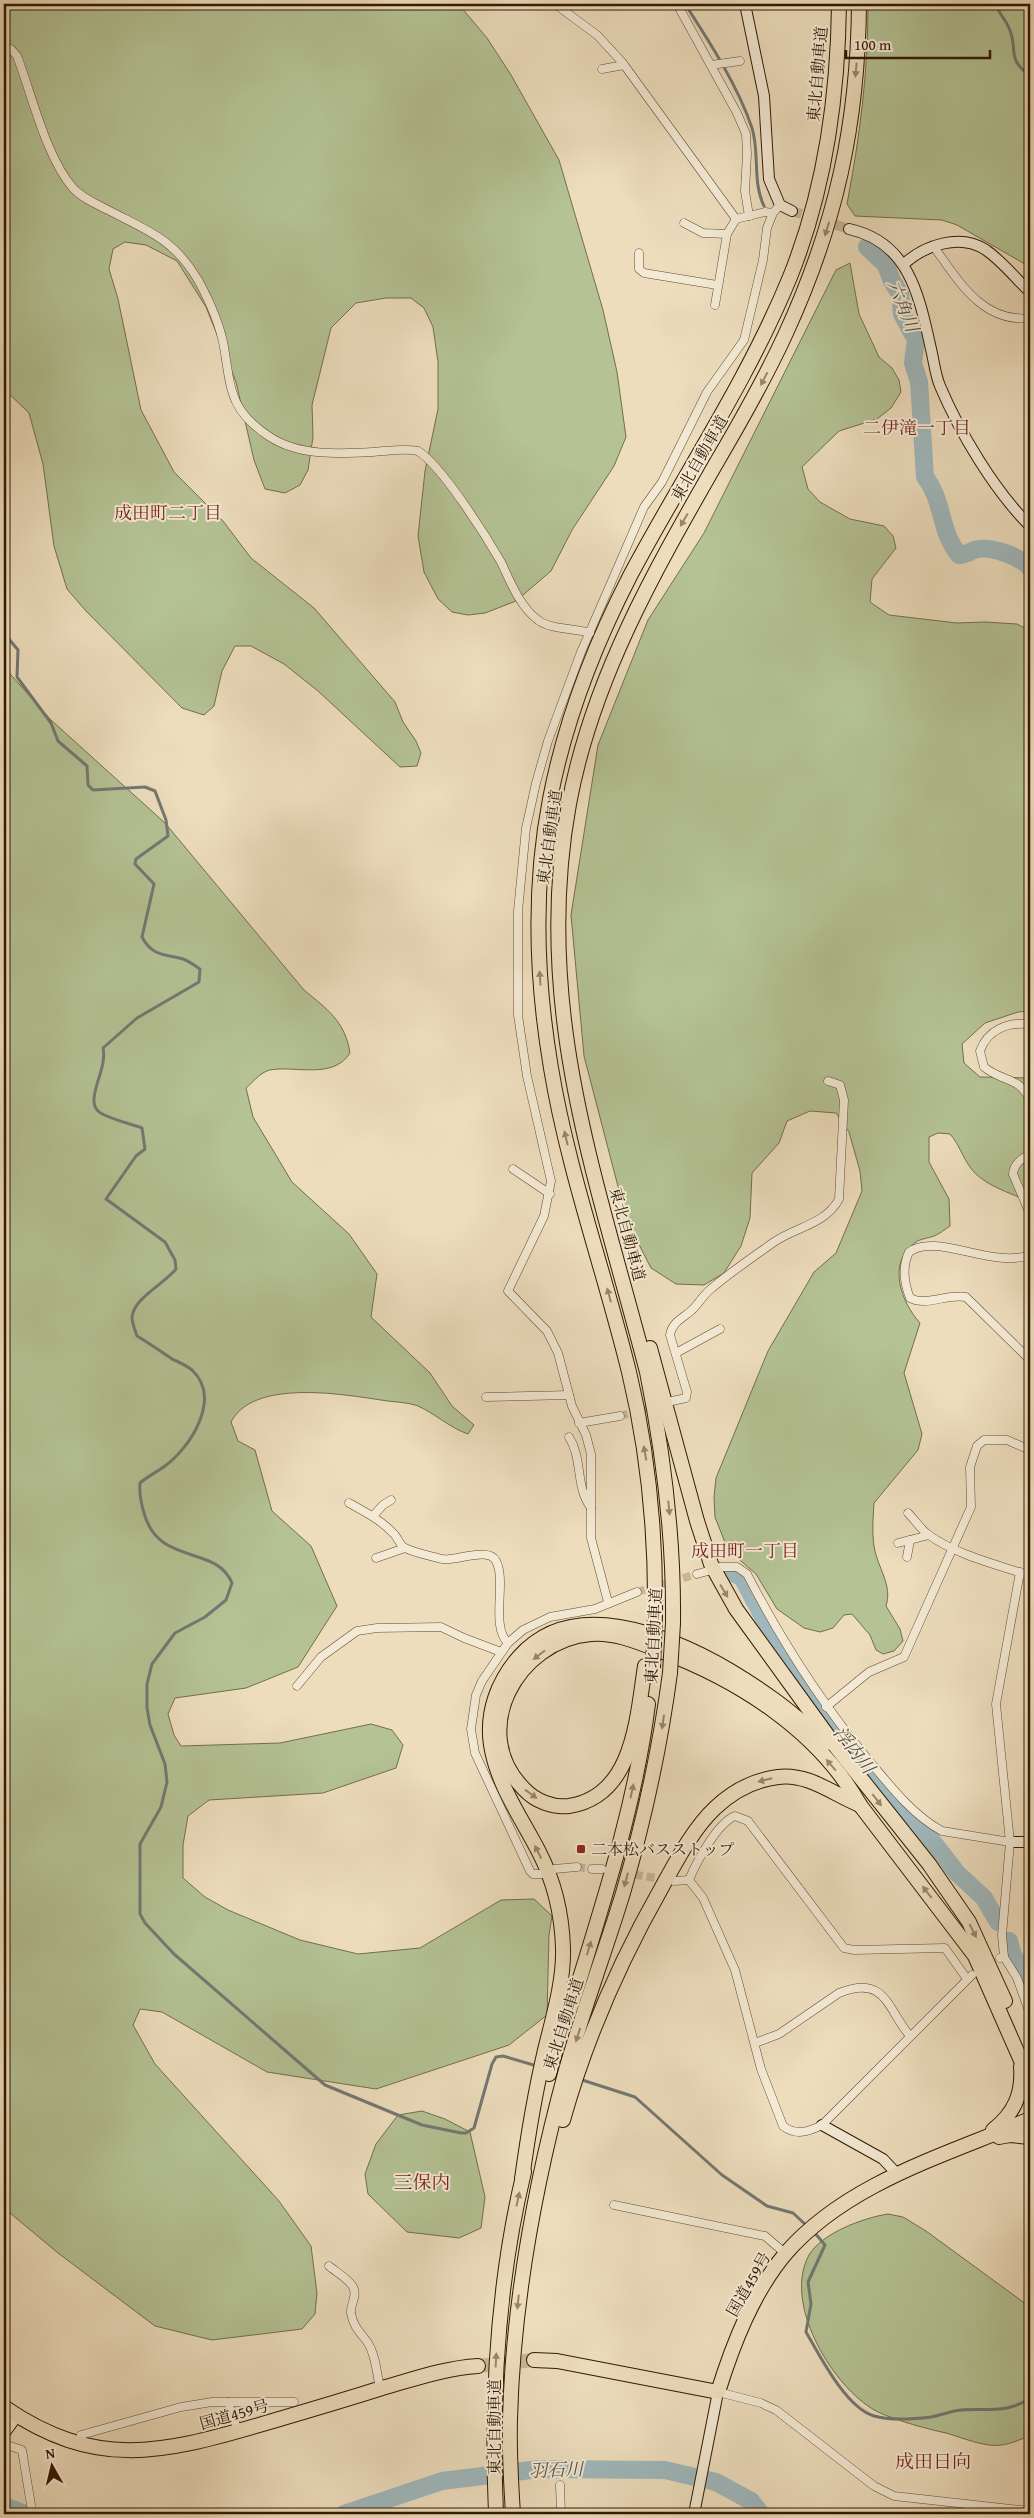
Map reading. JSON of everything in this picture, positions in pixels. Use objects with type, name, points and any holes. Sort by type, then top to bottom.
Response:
[{"type":"highway","name":"東北自動車道","points":[[496,2514],[494,2461],[498,2328],[513,2222],[552,2061],[604,1900],[628,1812],[645,1731],[655,1547],[647,1467],[629,1373],[570,1157],[551,1071],[538,950],[542,852],[550,800],[562,748],[591,661],[630,578],[767,329],[790,276],[806,230],[825,157],[834,102],[839,44],[839,4]]},
{"type":"highway","name":"東北自動車道","points":[[513,2514],[510,2460],[512,2372],[525,2254],[538,2182],[567,2067],[623,1892],[644,1815],[662,1732],[670,1673],[673,1623],[671,1524],[659,1434],[644,1363],[588,1154],[570,1070],[563,1023],[558,943],[562,854],[570,803],[581,753],[610,666],[629,624],[673,539],[759,388],[786,335],[812,273],[833,210],[847,152],[858,54],[859,4]]},
{"type":"highway","points":[[588,1154],[656,1369],[697,1521],[711,1564],[736,1610],[836,1747],[929,1864],[969,1922],[995,1976],[1027,2057],[1030,2081]]},
{"type":"highway","points":[[522,2179],[530,2118],[557,1996],[563,1949],[558,1906],[549,1874],[505,1789],[491,1744],[490,1728],[494,1703],[506,1675],[525,1651],[549,1635],[580,1625],[614,1625],[639,1631],[693,1652],[729,1670],[776,1700],[813,1732],[836,1747]]},
{"type":"highway","points":[[649,1667],[628,1755],[607,1787],[590,1799],[563,1806],[535,1798],[525,1790],[510,1769],[501,1743],[501,1714],[512,1684],[536,1655],[564,1639],[604,1634],[637,1642],[695,1664],[766,1706],[828,1761],[975,1956],[1027,2057],[1018,2099],[1002,2124],[981,2140]]},
{"type":"highway","points":[[525,2254],[570,2092],[600,2012],[649,1910],[699,1827],[714,1809],[731,1794],[748,1784],[781,1776],[811,1780],[860,1804]]},
{"type":"highway","name":"国道459号","points":[[718,2392],[748,2313],[762,2287],[786,2254],[813,2226],[875,2186],[1030,2119]]},
{"type":"highway","points":[[981,2140],[1010,2135],[1030,2137]]},
{"type":"highway","points":[[534,2360],[558,2361],[718,2392]]},
{"type":"highway","name":"国道459号","points":[[4,2407],[55,2436],[84,2446],[109,2450],[154,2451],[199,2443],[450,2369],[478,2366]]},
{"type":"street","points":[[555,4],[597,35],[624,65],[736,220]]},
{"type":"street","points":[[677,4],[718,64],[746,134],[748,154],[744,191],[749,216]]},
{"type":"street","points":[[608,1602],[590,1538],[590,1446],[569,1395],[558,1353],[547,1331],[508,1291],[537,1233],[550,1194],[549,1168],[529,1084],[518,1015],[518,911],[526,828],[536,783],[548,741],[590,633],[644,507],[662,482],[707,392],[744,340],[749,327],[764,260],[767,228],[776,209],[769,178],[764,96],[745,4]]},
{"type":"street","points":[[4,47],[10,49],[16,56],[54,158],[73,188],[88,200],[158,235],[186,261],[200,282],[218,324],[224,347],[230,390],[238,407],[250,421],[271,438],[291,446],[322,452],[418,451],[432,463],[489,541],[520,598],[538,620],[548,625],[590,633]]},
{"type":"street","points":[[718,64],[740,61]]},
{"type":"street","points":[[602,69],[624,65]]},
{"type":"street","points":[[715,305],[727,234],[736,220],[776,209],[792,211]]},
{"type":"street","points":[[684,223],[703,233],[727,234]]},
{"type":"street","points":[[849,228],[874,236],[904,264],[922,315],[938,383],[998,489],[1011,507],[1030,526]]},
{"type":"street","points":[[904,264],[912,257],[934,247],[958,242],[977,246],[986,250],[1030,292]]},
{"type":"street","points":[[934,247],[974,300],[1008,316],[1030,318]]},
{"type":"street","points":[[639,253],[639,268],[644,273],[717,285]]},
{"type":"street","points":[[1030,1024],[1014,1024],[998,1029],[983,1043],[980,1056],[987,1070],[1018,1084],[1025,1090],[1030,1100]]},
{"type":"street","points":[[672,1401],[686,1398],[687,1392],[670,1336],[671,1328],[711,1289],[777,1240],[833,1211],[839,1199],[844,1100],[840,1085],[828,1081]]},
{"type":"street","points":[[1030,1154],[1018,1162],[1013,1168],[1013,1174],[1030,1214]]},
{"type":"street","points":[[513,1169],[550,1194]]},
{"type":"street","points":[[1030,1255],[1001,1260],[951,1248],[919,1248],[909,1252],[904,1267],[906,1289],[910,1298],[922,1302],[958,1295],[966,1297],[1030,1360]]},
{"type":"street","points":[[676,1353],[720,1329]]},
{"type":"street","points":[[486,1398],[569,1395]]},
{"type":"street","points":[[579,1423],[620,1416]]},
{"type":"street","points":[[570,1437],[576,1447],[583,1497],[591,1508]]},
{"type":"street","points":[[826,1707],[869,1672],[904,1656],[972,1507],[970,1468],[977,1446],[984,1440],[1007,1440],[1030,1450]]},
{"type":"street","points":[[373,1516],[383,1505],[391,1500]]},
{"type":"street","points":[[349,1503],[373,1516],[395,1534],[405,1548]]},
{"type":"street","points":[[908,1513],[929,1535],[954,1548],[1030,1576]]},
{"type":"street","points":[[898,1543],[929,1535]]},
{"type":"street","points":[[907,1557],[910,1540]]},
{"type":"street","points":[[376,1558],[405,1548],[443,1559],[477,1555],[492,1557],[496,1560],[502,1633],[508,1643]]},
{"type":"street","points":[[720,1567],[737,1567],[747,1574],[801,1670],[826,1707],[889,1784],[933,1826],[942,1831],[1010,1842],[1030,1842]]},
{"type":"street","points":[[697,1574],[708,1571]]},
{"type":"street","points":[[1020,1572],[996,1704],[1010,1842],[1002,1935],[1002,1958],[1017,1978],[1030,2014]]},
{"type":"street","points":[[542,1874],[533,1874],[530,1871],[479,1764],[473,1742],[472,1713],[476,1695],[482,1681],[501,1652],[523,1630],[550,1617],[595,1608],[637,1592]]},
{"type":"street","points":[[297,1686],[322,1657],[357,1631],[377,1628],[441,1627],[501,1652]]},
{"type":"street","points":[[735,1816],[748,1821],[844,1948],[854,1950],[945,1948],[969,1977],[822,2125],[810,2131],[795,2133],[783,2126],[761,2068],[735,1970],[703,1898],[689,1880],[694,1868],[722,1825],[735,1816]]},
{"type":"street","points":[[554,1869],[576,1867]]},
{"type":"street","points":[[592,1868],[602,1869]]},
{"type":"street","points":[[674,1881],[689,1880]]},
{"type":"street","points":[[755,2043],[779,2034],[839,1993],[848,1989],[872,1990],[887,1998],[901,2025],[910,2036]]},
{"type":"street","points":[[822,2125],[883,2159],[898,2175]]},
{"type":"street","points":[[614,2205],[765,2236],[786,2254]]},
{"type":"street","points":[[330,2266],[353,2287],[355,2297],[350,2311],[352,2320],[372,2352],[380,2389]]},
{"type":"street","points":[[694,2514],[718,2392],[761,2403],[776,2410],[874,2486],[894,2496],[1005,2512],[1030,2511]]},
{"type":"street","points":[[228,2402],[238,2431]]},
{"type":"street","points":[[81,2435],[181,2407],[228,2402],[294,2402]]},
{"type":"street","points":[[4,2434],[17,2416]]},
{"type":"street","points":[[4,2444],[22,2450],[30,2505]]},
{"type":"street","points":[[560,2485],[561,2514]]},
{"type":"green space","points":[[4,4],[453,4],[460,6],[487,38],[511,75],[559,160],[603,310],[617,372],[626,437],[614,466],[572,530],[551,571],[516,601],[485,613],[468,615],[452,612],[438,599],[424,572],[418,536],[425,471],[438,409],[438,362],[433,327],[424,308],[411,298],[386,298],[356,303],[331,328],[312,405],[313,437],[308,470],[300,485],[285,493],[265,489],[254,460],[236,382],[206,307],[177,261],[146,245],[125,242],[113,249],[109,269],[118,299],[141,410],[174,472],[223,521],[251,558],[314,608],[395,702],[403,722],[416,741],[421,753],[417,766],[400,767],[318,691],[284,664],[251,646],[235,646],[222,671],[214,706],[204,715],[182,708],[86,611],[67,589],[54,546],[43,464],[29,413],[4,389]]},
{"type":"green space","points":[[868,4],[1030,4],[1030,267],[957,225],[942,220],[855,216],[847,204],[862,104],[867,55]]},
{"type":"green space","points":[[850,263],[859,314],[879,357],[892,368],[899,380],[901,392],[891,408],[877,419],[839,431],[802,467],[808,489],[820,502],[850,519],[884,526],[893,536],[896,548],[872,579],[870,602],[889,615],[957,623],[1017,624],[1030,631],[1030,1011],[1018,1012],[985,1023],[962,1044],[964,1063],[980,1077],[1030,1078],[1030,1202],[997,1188],[982,1179],[967,1163],[950,1134],[938,1133],[929,1137],[929,1162],[949,1199],[950,1226],[936,1235],[916,1242],[907,1250],[901,1260],[899,1271],[902,1293],[920,1323],[904,1373],[922,1434],[918,1450],[874,1503],[873,1541],[888,1591],[886,1606],[900,1629],[903,1641],[894,1651],[883,1654],[876,1650],[870,1635],[852,1614],[844,1615],[833,1628],[820,1632],[804,1628],[777,1609],[756,1574],[728,1550],[715,1517],[714,1497],[716,1478],[768,1351],[814,1272],[836,1253],[862,1191],[860,1171],[849,1132],[836,1113],[810,1111],[787,1121],[779,1143],[752,1173],[750,1218],[741,1246],[724,1273],[704,1285],[676,1284],[651,1268],[627,1221],[584,1056],[571,915],[598,745],[648,620],[704,533],[836,270]]},
{"type":"green space","points":[[4,667],[51,720],[165,823],[304,990],[334,1017],[344,1032],[350,1053],[344,1061],[318,1070],[278,1069],[264,1072],[258,1076],[246,1088],[253,1117],[292,1182],[349,1234],[377,1274],[371,1317],[430,1373],[452,1406],[474,1425],[468,1434],[418,1406],[322,1393],[278,1395],[258,1400],[242,1408],[231,1422],[238,1441],[255,1450],[272,1511],[311,1546],[337,1606],[298,1667],[246,1688],[175,1698],[168,1714],[174,1735],[181,1746],[280,1743],[371,1724],[392,1730],[403,1745],[396,1768],[323,1793],[209,1800],[188,1816],[183,1845],[183,1878],[205,1897],[228,1910],[300,1940],[358,1954],[420,1948],[501,1900],[534,1899],[552,1916],[549,1935],[547,2015],[509,2045],[376,2089],[267,2072],[162,2012],[140,2009],[133,2025],[155,2064],[279,2201],[311,2246],[317,2293],[315,2314],[302,2329],[212,2340],[155,2326],[58,2253],[4,2208]]},
{"type":"green space","points":[[422,2111],[445,2119],[470,2132],[485,2197],[481,2228],[459,2238],[407,2232],[368,2194],[365,2174],[376,2144],[398,2115]]},
{"type":"green space","points":[[888,2214],[903,2217],[926,2231],[1030,2307],[1030,2436],[1012,2443],[995,2446],[974,2442],[896,2419],[878,2412],[855,2396],[840,2380],[827,2361],[806,2317],[802,2295],[803,2274],[809,2255],[815,2247],[833,2233],[855,2223]]},
{"type":"waterway","points":[[685,4],[722,64],[746,112],[756,148],[758,187],[764,206]]},
{"type":"waterway","points":[[996,4],[1012,36],[1015,58],[1022,69],[1030,76]]},
{"type":"waterway","name":"六角川","points":[[867,247],[886,265],[892,281],[900,294],[902,314],[916,340],[913,363],[919,382],[925,477],[936,496],[944,526],[953,546],[959,555],[980,549],[996,550],[1019,559],[1030,568]]},
{"type":"waterway","points":[[4,633],[18,650],[17,677],[51,723],[58,741],[87,766],[88,785],[93,790],[145,787],[155,791],[166,820],[168,836],[136,859],[135,864],[154,884],[142,937],[154,951],[185,960],[200,969],[199,982],[137,1018],[103,1048],[104,1056],[94,1099],[95,1105],[101,1114],[142,1128],[145,1149],[136,1156],[106,1199],[165,1242],[175,1260],[176,1269],[144,1297],[134,1310],[132,1319],[137,1336],[192,1370],[201,1381],[204,1394],[200,1421],[193,1435],[175,1458],[140,1483],[140,1495],[144,1513],[151,1530],[162,1541],[174,1549],[214,1563],[224,1571],[232,1583],[226,1600],[205,1617],[175,1633],[152,1664],[147,1684],[147,1708],[150,1725],[165,1764],[167,1782],[161,1807],[140,1844],[140,1914],[145,1923],[174,1954],[325,2085],[422,2125],[466,2133],[474,2128],[492,2064],[496,2057],[503,2056],[537,2066]]},
{"type":"waterway","name":"浮内川","points":[[725,1574],[732,1573],[742,1577],[779,1647],[804,1685],[892,1799],[916,1820],[957,1873],[984,1898],[998,1922]]},
{"type":"waterway","name":"浮内川","points":[[1009,1941],[1013,1955],[1026,1977]]},
{"type":"waterway","points":[[579,2079],[635,2097],[722,2175],[767,2206],[793,2213],[807,2226]]},
{"type":"waterway","points":[[814,2232],[825,2245],[808,2282],[811,2304],[806,2332],[835,2380],[854,2403],[864,2411],[874,2416],[888,2419],[931,2417],[961,2410],[1005,2408],[1022,2403],[1030,2398]]},
{"type":"waterway","name":"羽石川","points":[[344,2514],[442,2481],[539,2469],[665,2470],[716,2482],[751,2501],[761,2514]]},
{"type":"waterway","name":"羽石川","points":[[4,2506],[25,2514]]},
{"type":"tunnel","points":[[792,211],[849,229]]},
{"type":"tunnel","points":[[620,1416],[657,1406]]},
{"type":"tunnel","points":[[637,1592],[697,1574]]},
{"type":"tunnel","points":[[577,1867],[592,1869]]},
{"type":"tunnel","points":[[611,1871],[669,1880]]},
{"type":"tunnel","points":[[478,2366],[534,2360]]},
{"type":"place","name":"二本松バスストップ","points":[[581,1849]]},
{"type":"district","name":"二伊滝一丁目","points":[[917,428]]},
{"type":"district","name":"成田町二丁目","points":[[168,513]]},
{"type":"district","name":"成田町一丁目","points":[[745,1551]]},
{"type":"district","name":"三保内","points":[[422,2182]]},
{"type":"district","name":"成田日向","points":[[933,2461]]}]
